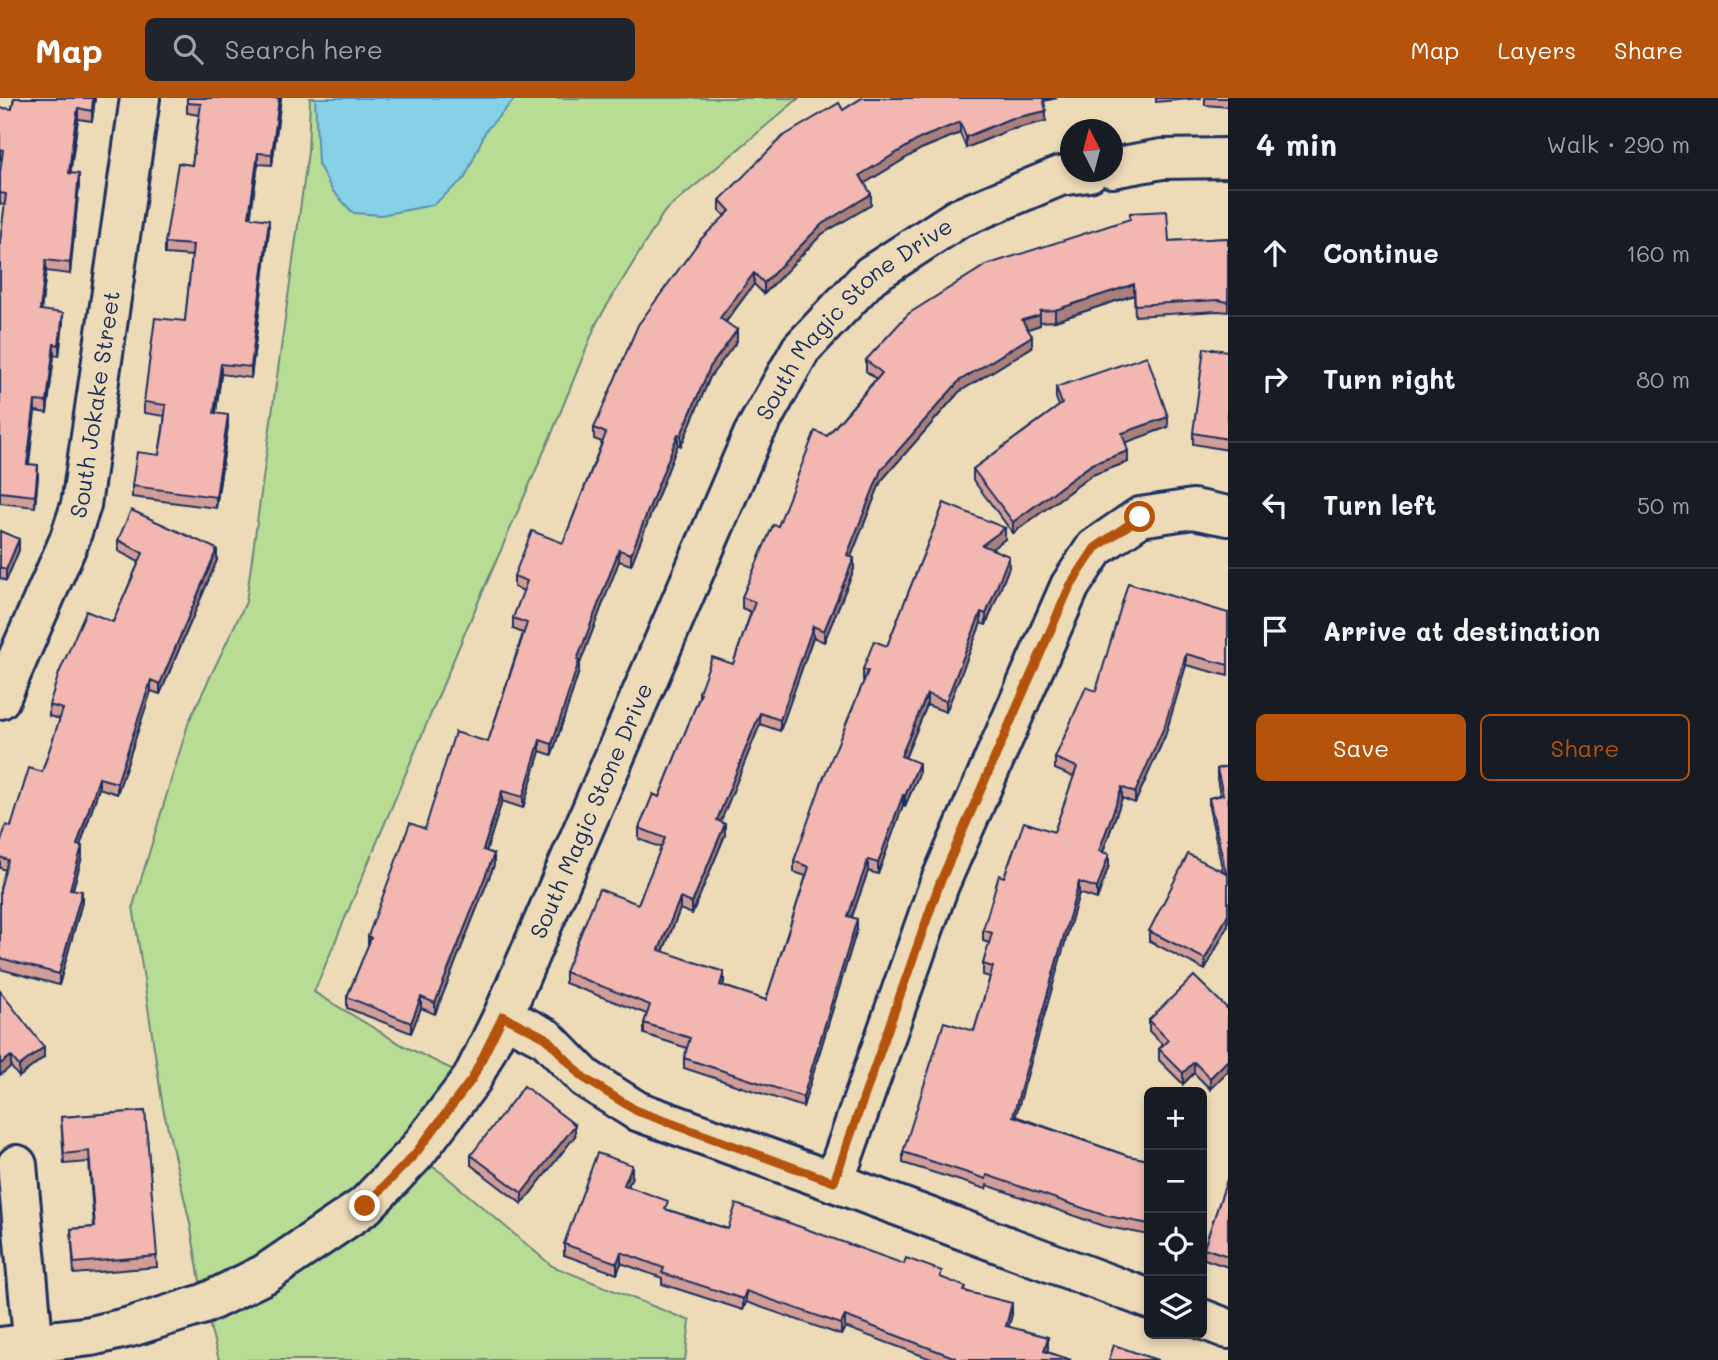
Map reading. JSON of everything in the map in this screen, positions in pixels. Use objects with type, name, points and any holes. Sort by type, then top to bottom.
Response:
[{"type":"street","name":"South Jokake Street","points":[[0,699],[69,541],[81,505],[140,98]]},
{"type":"street","points":[[1123,165],[1161,159],[1228,158]]},
{"type":"street","name":"South Magic Stone Drive","points":[[23,1351],[142,1324],[204,1304],[265,1275],[365,1206],[415,1154],[472,1079],[503,1016],[753,435],[801,349],[872,275],[957,219],[1060,180]]},
{"type":"street","points":[[834,1182],[939,885],[1070,586],[1095,548],[1140,517],[1193,509],[1228,516]]},
{"type":"street","points":[[503,1016],[546,1038],[584,1078],[637,1111],[1144,1297]]},
{"type":"street","points":[[17,1165],[23,1351]]},
{"type":"street","points":[[1207,1321],[1228,1329]]},
{"type":"green space","points":[[310,98],[799,98],[664,212],[597,322],[314,992],[402,1045],[472,1079],[415,1155],[442,1173],[552,1266],[690,1321],[685,1360],[219,1360],[204,1304],[190,1223],[163,1108],[133,906],[189,721],[246,602],[308,152]]},
{"type":"water","points":[[315,98],[516,98],[486,130],[465,178],[433,205],[381,215],[353,213],[332,190],[318,164]]},
{"type":"building","points":[[14,98],[93,98],[92,111],[78,108],[73,138],[69,173],[79,174],[70,263],[46,260],[40,310],[63,313],[59,345],[54,344],[47,402],[35,401],[27,464],[38,465],[35,496],[0,492],[0,242],[6,194],[0,193],[3,150],[0,149],[0,108],[12,109]]},
{"type":"building","points":[[187,98],[279,98],[272,154],[258,153],[249,217],[269,220],[251,367],[221,364],[214,413],[228,415],[216,497],[132,486],[137,452],[159,455],[163,431],[166,405],[144,402],[155,318],[185,321],[193,245],[165,243],[178,163],[192,165],[201,104],[187,103]]},
{"type":"building","points":[[862,98],[1043,98],[1046,111],[1009,119],[966,137],[960,122],[921,138],[860,175],[871,194],[822,224],[764,283],[754,273],[720,318],[737,330],[710,367],[681,435],[678,434],[631,554],[619,550],[577,660],[579,661],[552,744],[540,740],[523,797],[502,791],[483,850],[494,854],[435,1003],[421,997],[411,1023],[347,997],[371,938],[368,936],[410,823],[425,829],[455,732],[488,742],[527,623],[513,618],[527,581],[514,576],[532,531],[563,543],[606,433],[594,428],[638,325],[701,239],[730,211],[720,200],[782,137],[839,103],[843,110]]},
{"type":"building","points":[[1167,211],[1169,241],[1228,238],[1228,302],[1218,300],[1135,305],[1134,284],[1055,310],[1040,311],[1040,315],[1022,320],[1032,336],[959,381],[881,470],[847,555],[854,558],[824,631],[813,626],[780,720],[760,713],[717,820],[725,824],[692,903],[680,898],[659,950],[724,972],[720,985],[766,1000],[809,867],[794,861],[823,779],[868,671],[863,669],[874,641],[887,646],[944,503],[1005,528],[982,545],[1009,556],[986,614],[981,612],[946,701],[927,694],[901,756],[919,763],[905,796],[903,795],[878,863],[868,860],[848,916],[857,919],[803,1097],[684,1058],[690,1038],[644,1023],[650,1005],[565,972],[599,889],[638,904],[665,838],[639,828],[653,794],[659,797],[701,693],[699,692],[712,657],[733,664],[755,602],[742,597],[773,525],[778,526],[815,431],[827,436],[882,373],[866,360],[908,314],[986,265],[1130,219],[1130,213]]},
{"type":"building","points":[[1204,348],[1228,351],[1228,439],[1193,433]]},
{"type":"building","points":[[1147,356],[1168,417],[1122,433],[1128,451],[1092,464],[1013,522],[973,469],[1062,404],[1056,387]]},
{"type":"building","points":[[131,510],[217,549],[160,684],[151,680],[117,783],[99,778],[77,845],[82,846],[70,889],[82,891],[59,974],[0,958],[0,889],[8,860],[0,857],[0,845],[6,825],[11,827],[29,768],[42,772],[63,709],[49,705],[59,673],[86,611],[113,622],[143,553],[118,540]]},
{"type":"building","points":[[0,531],[19,539],[6,570],[0,567]]},
{"type":"building","points":[[1128,583],[1228,613],[1228,665],[1186,654],[1165,725],[1135,793],[1122,787],[1099,851],[1109,854],[1097,888],[1079,882],[1013,1116],[1144,1159],[1144,1223],[1103,1215],[987,1175],[986,1179],[903,1152],[944,1022],[974,1031],[993,967],[983,964],[992,933],[983,930],[999,875],[1004,877],[1024,822],[1054,832],[1077,767],[1055,758],[1086,687],[1096,691]]},
{"type":"building","points":[[1228,766],[1228,914],[1205,959],[1149,931],[1188,854],[1226,873],[1209,798],[1223,795],[1217,769]]},
{"type":"building","points":[[1194,976],[1228,1009],[1228,1060],[1210,1078],[1194,1062],[1183,1073],[1159,1049],[1168,1040],[1149,1020]]},
{"type":"building","points":[[0,991],[44,1047],[19,1066],[11,1056],[0,1064]]},
{"type":"building","points":[[524,1086],[575,1125],[522,1193],[471,1155]]},
{"type":"building","points":[[145,1111],[157,1256],[74,1263],[71,1229],[95,1227],[89,1151],[64,1154],[61,1117]]},
{"type":"building","points":[[597,1153],[632,1165],[624,1185],[668,1201],[665,1209],[728,1229],[736,1204],[904,1264],[906,1258],[942,1271],[940,1277],[966,1287],[964,1291],[1012,1303],[1006,1326],[1048,1337],[1044,1351],[1071,1360],[956,1360],[845,1316],[841,1324],[746,1291],[743,1299],[662,1273],[664,1268],[621,1252],[617,1263],[564,1244]]},
{"type":"building","points":[[1228,1177],[1228,1256],[1207,1249],[1207,1239]]},
{"type":"building","points":[[1114,1345],[1148,1357],[1158,1360],[1109,1360]]},
{"type":"route","points":[[365,1206],[415,1154],[472,1079],[503,1016],[546,1038],[584,1078],[637,1111],[834,1182],[939,885],[1070,586],[1095,548],[1140,517]]}]
